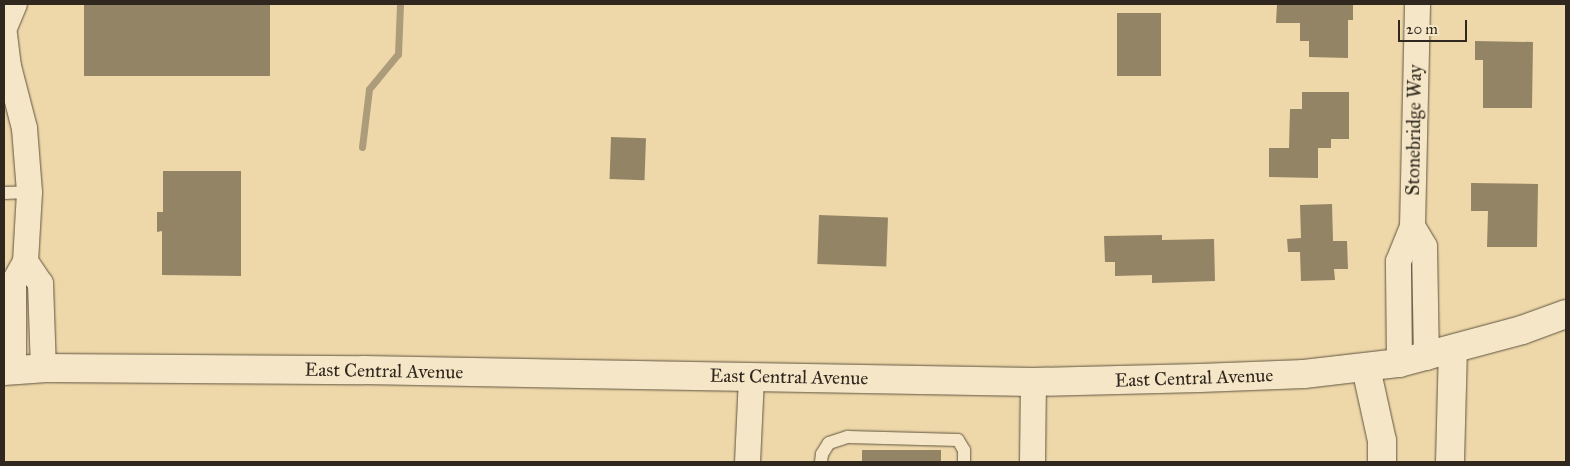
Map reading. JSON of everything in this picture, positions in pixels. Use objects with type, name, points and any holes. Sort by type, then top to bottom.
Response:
[{"type":"main road","name":"East Central Avenue","points":[[8,370],[42,368],[751,376],[1033,382],[1304,374],[1366,368],[1426,357],[1566,314]]},
{"type":"main road","points":[[1450,462],[1453,350]]},
{"type":"main road","points":[[1366,368],[1382,441],[1382,462]]},
{"type":"street","points":[[4,27],[14,4]]},
{"type":"street","name":"Stonebridge Way","points":[[1399,363],[1398,261],[1412,226],[1417,4]]},
{"type":"street","points":[[4,34],[6,66],[24,128],[29,192],[25,261],[13,283],[8,370]]},
{"type":"street","points":[[1412,226],[1424,246],[1426,357]]},
{"type":"street","points":[[25,261],[40,283],[42,368]]},
{"type":"street","points":[[747,462],[751,376]]},
{"type":"street","points":[[1032,462],[1033,382]]},
{"type":"lane","points":[[4,193],[29,192]]},
{"type":"lane","points":[[822,462],[822,454],[829,443],[848,437],[958,440],[964,450],[964,462]]},
{"type":"building","points":[[84,4],[270,4],[270,76],[84,76]]},
{"type":"building","points":[[1277,4],[1353,4],[1353,20],[1348,20],[1348,58],[1309,57],[1309,41],[1300,41],[1300,23],[1276,23]]},
{"type":"building","points":[[1117,13],[1161,13],[1161,76],[1117,76]]},
{"type":"building","points":[[1475,41],[1533,42],[1532,108],[1483,108],[1483,60],[1475,60]]},
{"type":"building","points":[[1302,92],[1349,92],[1349,139],[1331,139],[1331,148],[1318,148],[1318,178],[1269,177],[1269,148],[1289,148],[1290,109],[1302,109]]},
{"type":"building","points":[[611,137],[646,138],[645,180],[610,179]]},
{"type":"building","points":[[163,171],[241,171],[241,276],[162,275],[162,231],[157,232],[157,212],[163,212]]},
{"type":"building","points":[[1471,183],[1538,184],[1537,247],[1487,247],[1488,211],[1471,211]]},
{"type":"building","points":[[1332,204],[1333,241],[1347,241],[1348,269],[1334,269],[1335,280],[1301,281],[1300,252],[1288,252],[1287,239],[1301,238],[1300,205]]},
{"type":"building","points":[[819,215],[888,217],[886,266],[817,264]]},
{"type":"building","points":[[1162,235],[1162,240],[1214,239],[1215,281],[1152,283],[1152,275],[1115,276],[1115,262],[1105,262],[1104,236]]},
{"type":"building","points":[[862,450],[941,450],[941,462],[862,462]]},
{"type":"waterway","points":[[362,147],[369,89],[398,54],[400,4]]}]
